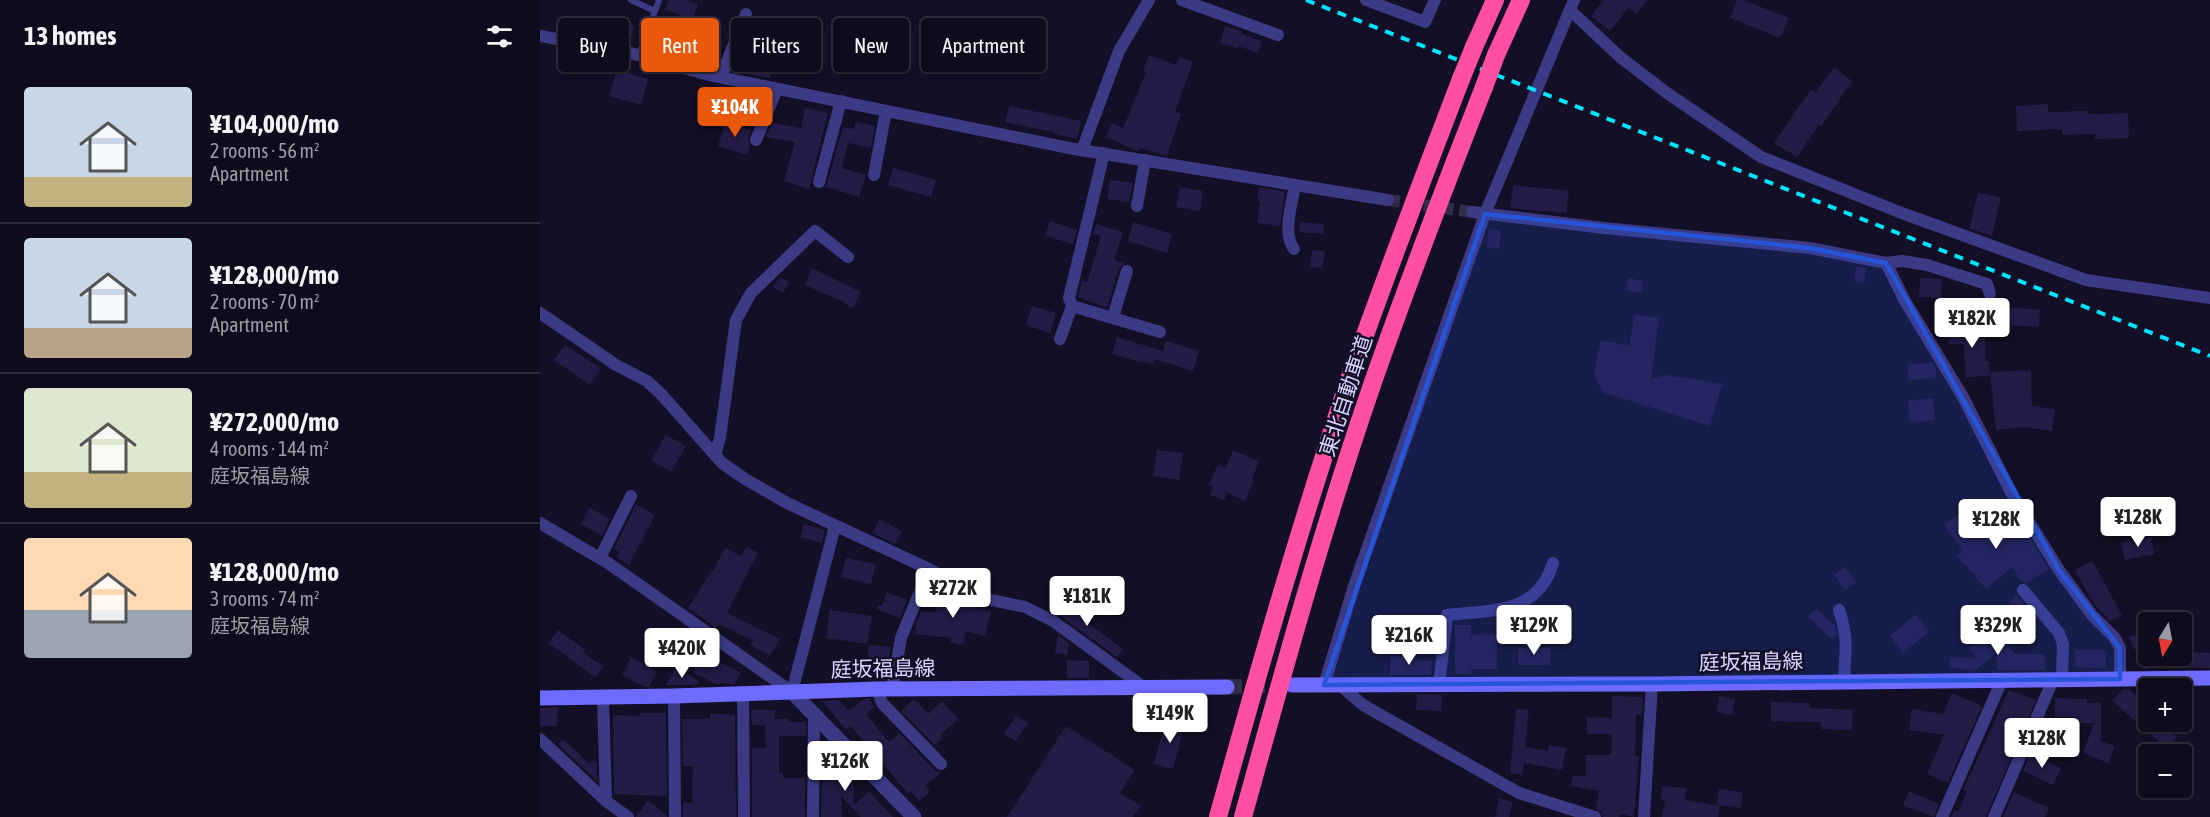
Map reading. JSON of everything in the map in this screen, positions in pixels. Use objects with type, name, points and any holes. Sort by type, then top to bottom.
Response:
[{"type":"highway","name":"東北自動車道","points":[[1218,817],[1258,669],[1343,400],[1406,221],[1461,78],[1494,0]]},
{"type":"highway","name":"東北自動車道","points":[[1243,817],[1287,659],[1372,387],[1429,226],[1521,0]]},
{"type":"main road","name":"庭坂福島線","points":[[1292,686],[2210,678]]},
{"type":"main road","name":"庭坂福島線","points":[[540,698],[885,689],[1227,687]]},
{"type":"street","points":[[1082,150],[1119,51],[1149,0]]},
{"type":"street","points":[[1182,0],[1278,35]]},
{"type":"street","points":[[1366,0],[1425,22],[1435,0]]},
{"type":"street","points":[[1324,685],[1354,586],[1478,213],[1572,5],[1620,57],[1667,93],[1761,158],[1899,212],[2086,280],[2210,298]]},
{"type":"street","points":[[722,77],[746,14]]},
{"type":"street","points":[[540,36],[639,56],[777,89],[1082,150],[1388,200]]},
{"type":"street","points":[[756,140],[777,89]]},
{"type":"street","points":[[819,182],[841,101]]},
{"type":"street","points":[[874,175],[886,111]]},
{"type":"street","points":[[1060,339],[1072,306],[1069,298],[1104,153]]},
{"type":"street","points":[[1137,206],[1145,160]]},
{"type":"street","points":[[1294,185],[1288,231],[1288,242],[1294,249]]},
{"type":"street","points":[[1478,213],[1810,248],[1886,263],[1902,261],[1927,265],[1987,284],[1990,294]]},
{"type":"street","points":[[715,455],[720,438],[736,320],[751,293],[815,231],[848,257]]},
{"type":"street","points":[[1886,263],[1905,301],[1963,397],[2013,496],[2053,561],[2092,615],[2115,638],[2120,648],[2120,679]]},
{"type":"street","points":[[1113,317],[1127,271]]},
{"type":"street","points":[[1072,306],[1160,332]]},
{"type":"street","points":[[540,313],[616,364],[647,381],[722,463],[787,503],[929,569],[987,599],[1026,607],[1053,621],[1145,688]]},
{"type":"street","points":[[600,558],[631,496]]},
{"type":"street","points":[[540,523],[600,558],[792,692],[914,817]]},
{"type":"street","points":[[792,692],[835,526]]},
{"type":"street","points":[[1439,686],[1448,615],[1519,604],[1533,597],[1544,586],[1553,563]]},
{"type":"street","points":[[929,569],[901,638],[882,703],[941,764]]},
{"type":"street","points":[[1994,817],[2058,680],[2063,644],[2059,633],[2024,590]]},
{"type":"street","points":[[1839,610],[1846,630],[1844,682]]},
{"type":"street","points":[[1942,817],[2002,680]]},
{"type":"street","points":[[1644,817],[1652,684]]},
{"type":"street","points":[[1340,685],[1363,705],[1519,793],[1595,817]]},
{"type":"street","points":[[743,694],[744,817]]},
{"type":"street","points":[[674,696],[675,817]]},
{"type":"street","points":[[603,697],[606,801]]},
{"type":"street","points":[[813,817],[814,716]]},
{"type":"street","points":[[540,739],[606,801],[628,817]]},
{"type":"lane","points":[[631,0],[655,11]]},
{"type":"lane","points":[[639,56],[659,0]]},
{"type":"highlighted area","points":[[1485,214],[1810,248],[1886,263],[2059,570],[2120,648],[2120,679],[1324,685]]},
{"type":"building","points":[[669,0],[688,0],[698,4],[693,18],[679,18],[680,15],[665,9]]},
{"type":"building","points":[[1604,0],[1648,0],[1636,14],[1629,7],[1610,31],[1591,16]]},
{"type":"building","points":[[1737,0],[1744,0],[1789,18],[1780,38],[1730,18]]},
{"type":"building","points":[[629,25],[634,26],[629,43]]},
{"type":"building","points":[[1225,26],[1262,41],[1258,53],[1238,46],[1238,48],[1220,44]]},
{"type":"building","points":[[1149,55],[1176,65],[1179,57],[1193,62],[1175,112],[1181,114],[1167,156],[1140,148],[1137,151],[1106,137],[1112,123],[1123,128],[1146,72],[1143,71]]},
{"type":"building","points":[[1834,67],[1852,81],[1821,127],[1819,125],[1797,157],[1774,143],[1811,89],[1816,92]]},
{"type":"building","points":[[616,72],[648,79],[641,105],[609,96]]},
{"type":"building","points":[[737,72],[771,72],[770,78]]},
{"type":"building","points":[[2048,104],[2048,112],[2128,113],[2129,138],[2095,139],[2095,134],[2062,135],[2062,129],[2017,131],[2016,106]]},
{"type":"building","points":[[1009,106],[1081,121],[1077,139],[1005,122]]},
{"type":"building","points":[[805,108],[828,113],[809,189],[784,181],[795,142],[766,137],[772,123],[801,128]]},
{"type":"building","points":[[726,121],[751,130],[748,137],[750,146],[747,155],[718,146]]},
{"type":"building","points":[[856,122],[875,126],[871,148],[848,143],[842,168],[866,175],[859,197],[826,187],[843,127],[854,129]]},
{"type":"building","points":[[893,168],[936,180],[931,197],[888,185]]},
{"type":"building","points":[[1110,180],[1133,183],[1129,202],[1107,199]]},
{"type":"building","points":[[1513,185],[1569,191],[1566,213],[1510,208]]},
{"type":"building","points":[[1180,187],[1203,191],[1200,211],[1176,207]]},
{"type":"building","points":[[1259,187],[1285,192],[1280,226],[1257,223],[1260,202],[1257,201]]},
{"type":"building","points":[[1978,192],[2001,198],[1992,235],[1969,229]]},
{"type":"building","points":[[1050,221],[1077,230],[1073,244],[1045,236]]},
{"type":"building","points":[[1133,222],[1172,234],[1167,253],[1128,241]]},
{"type":"building","points":[[1300,222],[1324,224],[1323,234],[1299,232]]},
{"type":"building","points":[[1096,224],[1123,232],[1114,261],[1124,263],[1119,269],[1107,308],[1078,297],[1082,280],[1087,282],[1101,236],[1093,234]]},
{"type":"building","points":[[1489,229],[1501,231],[1499,249],[1487,247]]},
{"type":"building","points":[[1312,250],[1325,251],[1322,268],[1310,267]]},
{"type":"building","points":[[1856,267],[1866,268],[1864,283],[1854,281]]},
{"type":"building","points":[[812,268],[861,292],[853,308],[805,285]]},
{"type":"building","points":[[780,277],[789,282],[783,293],[773,287]]},
{"type":"building","points":[[1628,278],[1643,281],[1641,293],[1626,290]]},
{"type":"building","points":[[1920,278],[1942,279],[1941,298],[1919,297]]},
{"type":"building","points":[[1032,306],[1056,313],[1050,333],[1026,325]]},
{"type":"building","points":[[1982,309],[2040,310],[2039,327],[1981,324]]},
{"type":"building","points":[[1635,314],[1659,318],[1651,379],[1666,375],[1722,384],[1710,426],[1602,392],[1594,373],[1601,340],[1629,346]]},
{"type":"building","points":[[1950,326],[1986,326],[1985,361],[1989,361],[1990,376],[1966,377],[1964,344],[1949,344]]},
{"type":"building","points":[[1117,337],[1163,351],[1166,341],[1199,351],[1193,371],[1154,359],[1153,364],[1112,354]]},
{"type":"building","points":[[565,345],[601,368],[590,385],[554,360]]},
{"type":"building","points":[[1933,363],[1936,368],[1936,378],[1908,380],[1908,364]]},
{"type":"building","points":[[2031,370],[2032,406],[2055,409],[2052,431],[2024,427],[1996,430],[1990,372]]},
{"type":"building","points":[[1933,398],[1935,420],[1910,422],[1908,401]]},
{"type":"building","points":[[666,435],[686,446],[671,472],[651,460]]},
{"type":"building","points":[[1157,450],[1183,453],[1179,480],[1153,476]]},
{"type":"building","points":[[1233,450],[1259,461],[1245,501],[1227,493],[1224,500],[1210,495],[1213,487],[1209,485],[1218,464],[1226,468]]},
{"type":"building","points":[[636,504],[655,515],[629,565],[616,557],[619,552],[614,549]]},
{"type":"building","points":[[590,508],[610,519],[602,536],[581,524]]},
{"type":"building","points":[[1965,510],[1983,533],[1992,525],[1995,529],[2016,516],[2049,569],[2027,583],[2022,582],[2012,567],[1986,589],[1957,555],[1962,550],[1944,525]]},
{"type":"building","points":[[880,519],[902,532],[895,544],[872,533]]},
{"type":"building","points":[[804,524],[825,530],[822,543],[800,537]]},
{"type":"building","points":[[2151,537],[2154,554],[2125,560],[2121,543]]},
{"type":"building","points":[[746,547],[758,553],[727,613],[780,639],[770,656],[750,645],[753,641],[719,624],[716,628],[688,608],[713,571],[725,548],[741,556]]},
{"type":"building","points":[[846,558],[876,564],[871,584],[841,577]]},
{"type":"building","points":[[2092,561],[2122,615],[2110,621],[2094,604],[2075,570]]},
{"type":"building","points":[[1844,567],[1856,582],[1845,590],[1834,575]]},
{"type":"building","points":[[945,589],[967,599],[965,604],[991,611],[985,636],[966,631],[963,645],[950,642],[951,638],[915,634],[921,611],[935,612]]},
{"type":"building","points":[[887,592],[907,600],[900,618],[877,609],[878,605],[882,606]]},
{"type":"building","points":[[2016,595],[2029,610],[2019,624],[2003,612]]},
{"type":"building","points":[[1063,600],[1088,614],[1084,620],[1123,649],[1117,657],[1056,613]]},
{"type":"building","points":[[1816,609],[1835,626],[1837,635],[1832,639],[1808,617]]},
{"type":"building","points":[[830,610],[872,616],[867,644],[826,638]]},
{"type":"building","points":[[1915,615],[1929,631],[1903,653],[1890,636]]},
{"type":"building","points":[[1455,625],[1471,625],[1471,635],[1497,634],[1497,669],[1471,669],[1471,674],[1455,674]]},
{"type":"building","points":[[1993,628],[2015,654],[2045,654],[2045,670],[1997,670],[1997,652],[1976,670],[1949,668],[1950,657],[1978,659],[1969,647]]},
{"type":"building","points":[[558,630],[585,650],[583,653],[603,666],[595,677],[548,643]]},
{"type":"building","points":[[2138,634],[2138,656],[2129,637]]},
{"type":"building","points":[[1058,635],[1069,643],[1067,655],[1055,653]]},
{"type":"building","points":[[869,645],[891,647],[885,679],[870,679],[870,663],[867,662]]},
{"type":"building","points":[[1518,648],[1550,648],[1550,665],[1518,665]]},
{"type":"building","points":[[2075,650],[2106,650],[2106,668],[2075,667]]},
{"type":"building","points":[[2192,652],[2210,653],[2210,668],[2161,667],[2192,666]]},
{"type":"building","points":[[703,654],[741,673],[734,684],[721,683],[718,685],[693,673]]},
{"type":"building","points":[[1413,655],[1413,660],[1432,661],[1431,675],[1390,675],[1390,656]]},
{"type":"building","points":[[631,658],[657,671],[649,687],[622,675]]},
{"type":"building","points":[[1067,660],[1089,661],[1089,678],[1067,678]]},
{"type":"building","points":[[676,667],[699,681],[696,685],[666,685]]},
{"type":"building","points":[[2123,689],[2128,689],[2138,698],[2138,723],[2112,701]]},
{"type":"building","points":[[2009,690],[2036,700],[1986,817],[1951,817],[1954,810],[1958,812],[1967,792],[1963,790]]},
{"type":"building","points":[[1952,693],[1982,706],[1948,783],[1927,774],[1944,735],[1909,730],[1912,709],[1943,714]]},
{"type":"building","points":[[1417,694],[1442,695],[1441,711],[1416,710]]},
{"type":"building","points":[[1612,696],[1643,697],[1642,715],[1636,715],[1635,756],[1639,756],[1634,817],[1620,814],[1619,817],[1603,817],[1596,809],[1599,791],[1571,786],[1573,775],[1586,777],[1586,755],[1611,755],[1612,734],[1587,734],[1587,717],[1612,718]]},
{"type":"building","points":[[1719,696],[1735,699],[1732,715],[1717,712]]},
{"type":"building","points":[[2055,698],[2087,699],[2087,703],[2101,703],[2101,741],[2115,746],[2108,763],[2083,753],[2094,723],[2077,723],[2077,717],[2055,717]]},
{"type":"building","points":[[864,699],[869,699],[875,707],[866,714],[889,742],[899,733],[935,770],[942,772],[925,785],[930,792],[919,801],[897,781],[851,726],[846,730],[822,701],[839,700],[849,711]]},
{"type":"building","points":[[914,699],[928,714],[942,701],[958,719],[940,735],[943,738],[935,745],[901,711]]},
{"type":"building","points":[[1771,702],[1810,703],[1810,708],[1853,710],[1852,730],[1821,729],[1821,722],[1771,721]]},
{"type":"building","points":[[558,707],[557,726],[540,726],[540,708]]},
{"type":"building","points":[[1516,709],[1529,710],[1525,747],[1548,751],[1549,745],[1566,748],[1562,770],[1524,763],[1522,775],[1510,773]]},
{"type":"building","points":[[751,710],[775,710],[775,719],[806,722],[806,736],[779,736],[779,773],[783,773],[783,778],[805,778],[805,817],[752,817],[752,748],[766,748],[765,725],[752,725]]},
{"type":"building","points":[[640,713],[666,713],[667,796],[614,794],[613,715],[640,716]]},
{"type":"building","points":[[710,713],[735,715],[736,817],[683,817],[683,803],[692,803],[693,766],[683,766],[682,719],[710,719]]},
{"type":"building","points":[[1016,716],[1028,723],[1016,741],[1004,734]]},
{"type":"building","points":[[1166,719],[1185,723],[1173,769],[1154,764]]},
{"type":"building","points":[[1066,726],[1135,770],[1120,793],[1141,806],[1133,817],[1007,817]]},
{"type":"building","points":[[2148,732],[2171,732],[2177,737],[2171,744],[2162,744]]},
{"type":"building","points":[[563,739],[590,764],[593,760],[597,763],[597,781],[558,744]]},
{"type":"building","points":[[2030,754],[2061,768],[2053,785],[2023,771]]},
{"type":"building","points":[[822,755],[834,755],[834,761],[846,761],[853,769],[854,805],[869,791],[893,817],[861,817],[841,796],[842,817],[821,817]]},
{"type":"building","points":[[1662,786],[1686,788],[1685,800],[1720,806],[1718,817],[1662,817],[1665,801],[1661,800]]},
{"type":"building","points":[[1719,789],[1743,792],[1741,808],[1717,805]]},
{"type":"building","points":[[1909,791],[1939,804],[1934,817],[1903,805]]},
{"type":"building","points":[[2014,792],[2049,808],[2045,817],[2003,817]]},
{"type":"building","points":[[1499,798],[1513,802],[1509,817],[1495,817]]},
{"type":"building","points":[[648,800],[667,816],[667,817],[636,817]]},
{"type":"tunnel","points":[[1388,200],[1472,212]]},
{"type":"tunnel","points":[[1227,687],[1289,685]]},
{"type":"railway","points":[[1306,0],[2210,356]]}]
